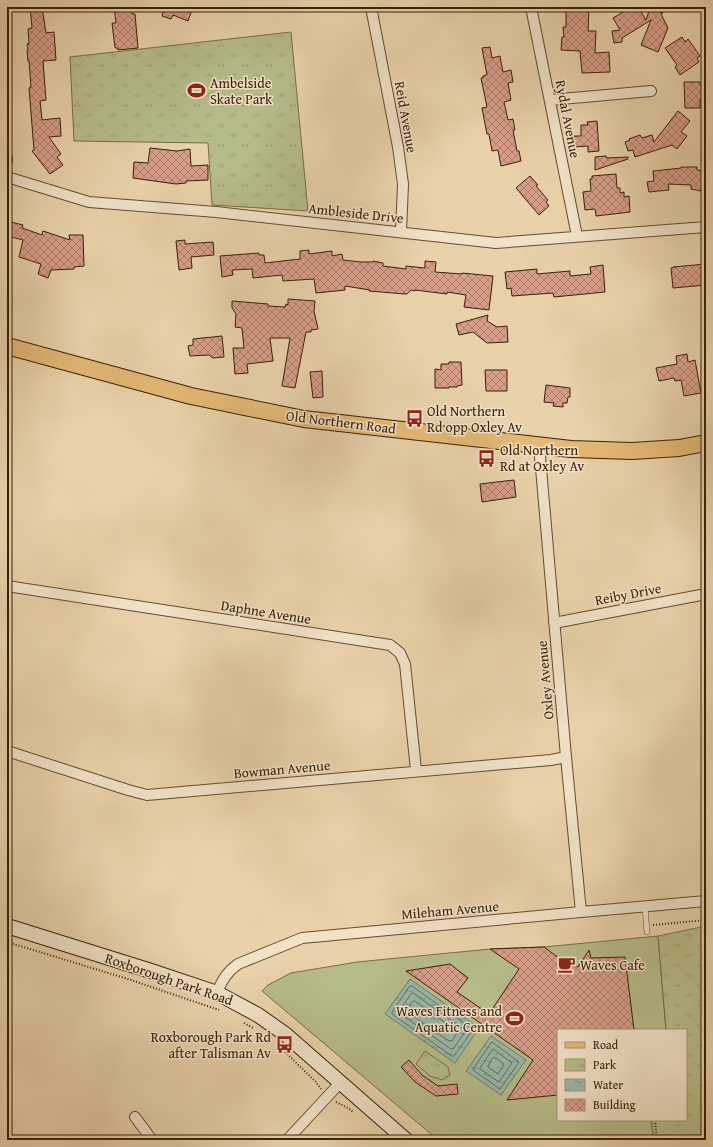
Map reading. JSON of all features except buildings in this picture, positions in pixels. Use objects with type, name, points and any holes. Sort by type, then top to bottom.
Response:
[{"type":"main road","name":"Old Northern Road","points":[[7,346],[192,396],[304,419],[571,449],[632,451],[679,448],[706,443]]},
{"type":"street","name":"Reid Avenue","points":[[371,7],[398,147],[403,184],[401,232]]},
{"type":"street","name":"Rydal Avenue","points":[[532,7],[577,236]]},
{"type":"street","points":[[550,100],[651,91]]},
{"type":"street","name":"Ambleside Drive","points":[[7,177],[89,202],[216,212],[496,243],[706,227]]},
{"type":"street","name":"Oxley Avenue","points":[[539,446],[581,912]]},
{"type":"street","name":"Daphne Avenue","points":[[7,586],[390,645],[400,653],[405,664],[416,770]]},
{"type":"street","name":"Reiby Drive","points":[[554,623],[706,594]]},
{"type":"street","name":"Bowman Avenue","points":[[7,751],[147,795],[416,770],[551,760],[566,757]]},
{"type":"street","name":"Mileham Avenue","points":[[217,993],[223,978],[229,970],[238,964],[302,938],[706,901]]},
{"type":"street","name":"Roxborough Park Road","points":[[7,926],[217,993],[245,1008],[272,1025],[307,1053],[340,1084],[406,1140]]},
{"type":"street","points":[[287,1140],[340,1084]]},
{"type":"street","points":[[136,1117],[152,1140]]},
{"type":"lane","points":[[645,907],[647,932]]},
{"type":"path","points":[[647,926],[706,920]]},
{"type":"path","points":[[7,942],[128,979],[220,1010]]},
{"type":"path","points":[[243,1023],[253,1028]]},
{"type":"path","points":[[281,1048],[316,1082],[323,1092]]},
{"type":"path","points":[[334,1102],[348,1108],[354,1113]]},
{"type":"path","points":[[655,1121],[657,1140]]},
{"type":"green space","points":[[291,32],[308,211],[212,205],[208,143],[74,141],[70,57]]},
{"type":"green space","points":[[706,926],[706,1140],[654,1140],[651,1121],[687,1121],[687,1029],[666,1029],[658,936]]},
{"type":"green space","name":"Waves Fitness and Aquatic Centre","points":[[658,936],[666,1029],[557,1029],[557,1121],[651,1121],[654,1140],[438,1140],[262,991],[268,985],[291,973],[357,962],[490,949],[544,947]]},
{"type":"green space","points":[[425,1051],[448,1067],[450,1075],[442,1080],[430,1076],[416,1064]]},
{"type":"water","points":[[410,979],[479,1028],[455,1063],[385,1014]]},
{"type":"water","points":[[491,1036],[526,1060],[501,1095],[466,1071]]},
{"type":"place","name":"Ambelside Skate Park","points":[[197,91]]},
{"type":"place","name":"Old Northern Rd opp Oxley Av","points":[[414,419]]},
{"type":"place","name":"Old Northern Rd at Oxley Av","points":[[487,458]]},
{"type":"place","name":"Waves Cafe","points":[[567,965]]},
{"type":"place","name":"Waves Fitness and Aquatic Centre","points":[[515,1019]]},
{"type":"place","name":"Roxborough Park Rd after Talisman Av","points":[[284,1045]]}]
